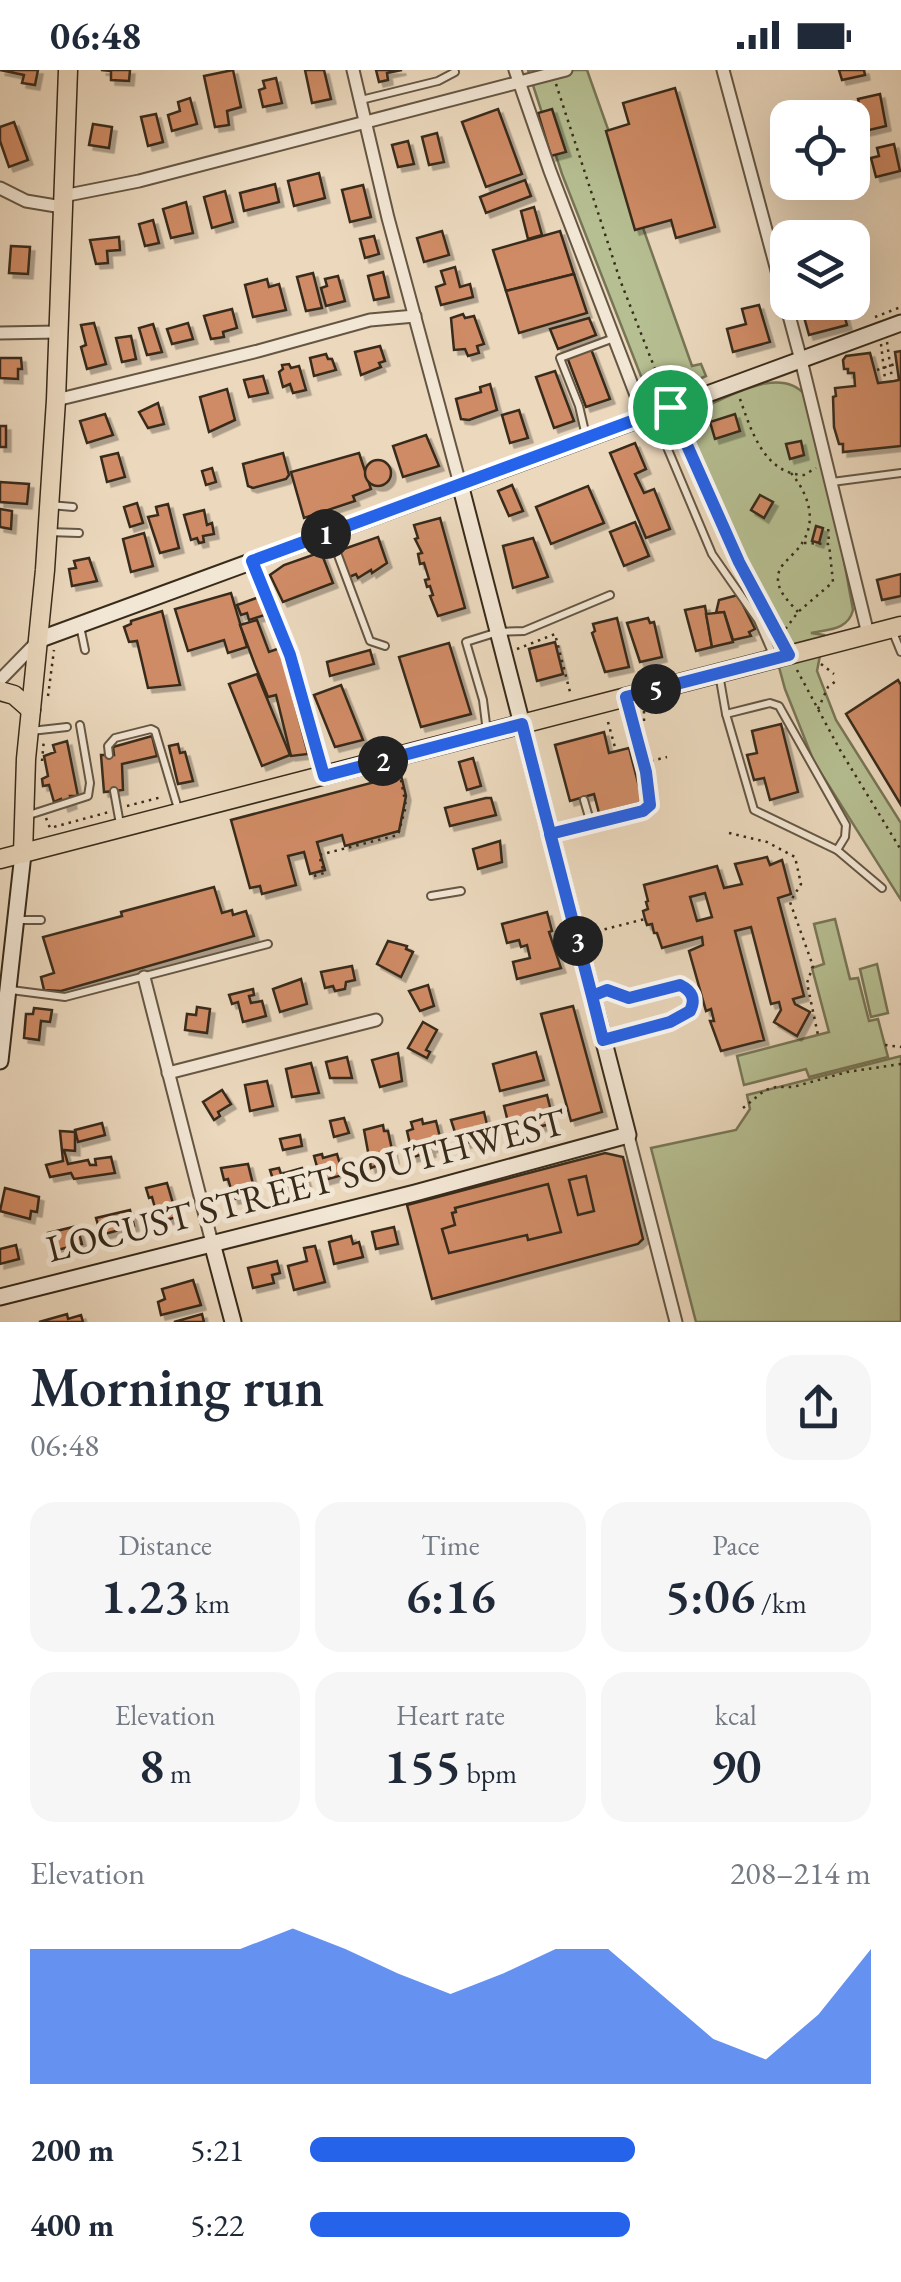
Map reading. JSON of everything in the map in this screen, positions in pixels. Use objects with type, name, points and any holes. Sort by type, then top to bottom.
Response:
[{"type":"main road","points":[[23,854],[36,813],[37,730],[31,710],[46,642],[48,504],[56,400],[68,70]]},
{"type":"main road","points":[[0,860],[119,818],[179,813],[898,627]]},
{"type":"main road","points":[[0,690],[14,695],[31,710]]},
{"type":"street","points":[[354,70],[676,1322]]},
{"type":"street","points":[[0,188],[26,202],[62,202],[365,122],[517,76],[564,70]]},
{"type":"street","points":[[723,70],[801,360],[868,634]]},
{"type":"street","points":[[517,76],[614,338],[648,415]]},
{"type":"street","points":[[56,400],[370,320],[415,316]]},
{"type":"street","points":[[0,680],[46,642],[80,624],[901,323]]},
{"type":"street","points":[[0,333],[58,332]]},
{"type":"street","points":[[0,1061],[9,928],[23,854]]},
{"type":"street","points":[[144,977],[233,1322]]},
{"type":"street","points":[[168,1073],[376,1020]]},
{"type":"street","name":"LOCUST STREET SOUTHWEST","points":[[0,1297],[628,1135]]},
{"type":"lane","points":[[360,100],[438,81],[455,72]]},
{"type":"lane","points":[[586,438],[560,358],[614,338]]},
{"type":"lane","points":[[648,415],[712,554],[782,657]]},
{"type":"lane","points":[[832,482],[901,473]]},
{"type":"lane","points":[[48,504],[73,508]]},
{"type":"lane","points":[[47,532],[79,533]]},
{"type":"lane","points":[[330,533],[370,641],[385,646]]},
{"type":"lane","points":[[252,561],[290,655],[324,776]]},
{"type":"lane","points":[[487,734],[483,700],[466,642],[498,632],[524,630],[610,595]]},
{"type":"lane","points":[[80,624],[85,650]]},
{"type":"lane","points":[[898,627],[901,652]]},
{"type":"lane","points":[[719,673],[726,714],[754,810],[837,850],[882,888]]},
{"type":"lane","points":[[550,834],[643,811],[650,805],[649,786],[626,697]]},
{"type":"lane","points":[[726,714],[770,703],[780,706],[846,825],[846,836],[837,850]]},
{"type":"lane","points":[[36,813],[88,796],[90,783],[80,725]]},
{"type":"lane","points":[[37,730],[66,727]]},
{"type":"lane","points":[[109,755],[108,746],[116,738],[155,731],[179,813]]},
{"type":"lane","points":[[114,791],[119,818]]},
{"type":"lane","points":[[584,800],[591,824]]},
{"type":"lane","points":[[431,896],[461,891]]},
{"type":"lane","points":[[9,928],[40,920]]},
{"type":"lane","points":[[7,990],[65,997],[268,944]]},
{"type":"lane","points":[[592,996],[607,990],[629,998],[680,985],[694,999],[690,1011],[670,1022],[603,1040]]},
{"type":"path","points":[[555,82],[620,280],[670,407],[739,562],[780,637],[782,657],[818,709],[901,850]]},
{"type":"path","points":[[870,319],[901,307]]},
{"type":"path","points":[[887,340],[892,379]]},
{"type":"path","points":[[881,343],[885,380]]},
{"type":"path","points":[[877,370],[893,364]]},
{"type":"path","points":[[738,393],[763,452],[778,466],[804,475],[820,464]]},
{"type":"path","points":[[790,472],[808,496],[811,514],[803,542],[784,562],[778,578],[780,589],[798,612]]},
{"type":"path","points":[[799,485],[804,475]]},
{"type":"path","points":[[780,637],[798,612],[833,582],[828,524]]},
{"type":"path","points":[[803,542],[829,544]]},
{"type":"path","points":[[515,650],[555,634],[570,692]]},
{"type":"path","points":[[46,642],[48,698]]},
{"type":"path","points":[[821,664],[834,674]]},
{"type":"path","points":[[818,709],[836,681]]},
{"type":"path","points":[[608,722],[616,752]]},
{"type":"path","points":[[37,730],[40,776]]},
{"type":"path","points":[[649,762],[666,757]]},
{"type":"path","points":[[314,876],[324,873],[319,855],[398,835],[406,806],[400,774]]},
{"type":"path","points":[[36,813],[50,828],[119,818],[166,796]]},
{"type":"path","points":[[729,833],[767,842],[795,857],[801,884],[790,902],[813,966],[807,983],[818,1035]]},
{"type":"path","points":[[594,932],[645,919]]},
{"type":"path","points":[[565,938],[552,941],[555,947],[560,946],[566,962],[571,961]]},
{"type":"path","points":[[885,1045],[901,1047]]},
{"type":"path","points":[[743,1108],[765,1090],[901,1064]]},
{"type":"green space","points":[[528,70],[587,70],[692,366],[701,364],[706,376],[697,380],[706,406],[770,383],[795,387],[805,395],[835,511],[853,610],[842,625],[811,633],[824,635],[817,671],[836,720],[901,823],[901,900],[814,762],[785,689],[770,634],[671,425],[646,389],[562,174]]},
{"type":"green space","points":[[835,919],[850,979],[858,978],[869,1021],[878,1019],[888,1057],[809,1077],[806,1069],[744,1085],[737,1056],[829,1032],[812,968],[824,964],[814,924]]},
{"type":"green space","points":[[877,964],[888,1013],[871,1017],[860,969]]},
{"type":"green space","points":[[901,1056],[901,1322],[696,1322],[651,1148],[736,1130],[750,1109],[747,1095]]},
{"type":"building","points":[[0,70],[38,70],[35,85],[22,83],[24,75]]},
{"type":"building","points":[[101,70],[130,70],[129,81],[111,80],[111,71]]},
{"type":"building","points":[[233,70],[241,107],[227,111],[229,125],[215,127],[204,76]]},
{"type":"building","points":[[305,70],[324,70],[331,99],[312,103]]},
{"type":"building","points":[[376,70],[402,70],[387,73],[388,80],[379,82]]},
{"type":"building","points":[[839,70],[864,70],[865,75],[842,80]]},
{"type":"building","points":[[276,78],[282,103],[263,107],[259,90],[265,88],[263,81]]},
{"type":"building","points":[[675,88],[715,227],[676,238],[671,220],[635,230],[606,131],[629,124],[623,103]]},
{"type":"building","points":[[880,94],[886,126],[870,130],[870,100],[858,99]]},
{"type":"building","points":[[190,98],[197,124],[172,131],[168,115],[180,111],[178,102]]},
{"type":"building","points":[[498,109],[522,174],[486,187],[462,122]]},
{"type":"building","points":[[552,109],[566,152],[551,156],[538,113]]},
{"type":"building","points":[[156,114],[163,142],[148,146],[141,117]]},
{"type":"building","points":[[14,122],[28,160],[9,167],[0,141],[0,127]]},
{"type":"building","points":[[93,124],[112,127],[109,148],[89,145]]},
{"type":"building","points":[[437,133],[444,162],[429,165],[422,137]]},
{"type":"building","points":[[408,141],[414,164],[398,167],[392,145]]},
{"type":"building","points":[[894,144],[900,171],[876,177],[871,158],[879,156],[877,148]]},
{"type":"building","points":[[319,173],[325,198],[294,206],[288,181]]},
{"type":"building","points":[[525,180],[531,196],[486,213],[480,197]]},
{"type":"building","points":[[275,184],[279,202],[244,211],[240,193]]},
{"type":"building","points":[[363,185],[371,217],[350,222],[342,190]]},
{"type":"building","points":[[225,191],[233,222],[212,228],[204,197]]},
{"type":"building","points":[[186,202],[193,233],[171,238],[163,209]]},
{"type":"building","points":[[534,207],[542,235],[528,239],[521,211]]},
{"type":"building","points":[[153,220],[159,243],[145,246],[139,224]]},
{"type":"building","points":[[442,231],[449,255],[424,262],[417,238]]},
{"type":"building","points":[[560,231],[574,274],[506,291],[493,250]]},
{"type":"building","points":[[374,236],[379,254],[365,258],[360,239]]},
{"type":"building","points":[[119,237],[120,250],[107,251],[108,263],[96,264],[90,240]]},
{"type":"building","points":[[11,246],[30,247],[28,274],[9,273]]},
{"type":"building","points":[[455,267],[460,287],[470,284],[473,297],[441,305],[436,287],[445,284],[441,271]]},
{"type":"building","points":[[383,272],[389,297],[374,300],[368,276]]},
{"type":"building","points":[[313,273],[322,308],[306,311],[297,277]]},
{"type":"building","points":[[574,274],[587,313],[519,333],[506,291]]},
{"type":"building","points":[[338,276],[345,301],[326,306],[321,288],[327,286],[325,279]]},
{"type":"building","points":[[267,279],[269,287],[279,284],[286,310],[253,317],[245,285]]},
{"type":"building","points":[[759,305],[770,342],[733,352],[727,329],[746,324],[742,309]]},
{"type":"building","points":[[232,309],[237,328],[223,332],[224,337],[211,339],[204,316]]},
{"type":"building","points":[[463,314],[465,318],[474,316],[484,344],[477,346],[479,353],[468,356],[465,349],[454,350],[451,318]]},
{"type":"building","points":[[589,318],[596,335],[558,349],[550,329]]},
{"type":"building","points":[[805,320],[846,320],[847,325],[809,335]]},
{"type":"building","points":[[94,323],[106,364],[87,369],[81,325]]},
{"type":"building","points":[[188,323],[193,339],[172,344],[167,329]]},
{"type":"building","points":[[153,324],[162,352],[147,355],[139,328]]},
{"type":"building","points":[[131,336],[136,359],[122,362],[116,338]]},
{"type":"building","points":[[380,346],[385,361],[379,363],[381,367],[361,375],[355,352]]},
{"type":"building","points":[[591,349],[610,399],[586,407],[567,357]]},
{"type":"building","points":[[901,351],[901,446],[843,452],[834,427],[833,397],[835,388],[855,386],[854,373],[844,369],[843,360],[846,356],[870,353],[878,383],[894,381],[899,380],[895,352]]},
{"type":"building","points":[[326,354],[336,370],[314,376],[310,358]]},
{"type":"building","points":[[0,358],[21,358],[18,379],[0,378]]},
{"type":"building","points":[[289,364],[291,368],[299,366],[306,390],[293,393],[290,384],[283,387],[279,372],[282,365]]},
{"type":"building","points":[[555,371],[574,421],[554,428],[536,377]]},
{"type":"building","points":[[263,376],[268,393],[249,397],[244,380]]},
{"type":"building","points":[[490,384],[497,410],[461,419],[456,399],[481,392],[480,387]]},
{"type":"building","points":[[227,389],[235,420],[209,432],[200,397]]},
{"type":"building","points":[[158,403],[164,424],[148,428],[139,412]]},
{"type":"building","points":[[519,410],[528,438],[510,443],[502,415]]},
{"type":"building","points":[[105,414],[113,435],[87,443],[80,421]]},
{"type":"building","points":[[735,414],[740,431],[715,439],[710,422]]},
{"type":"building","points":[[0,426],[6,426],[6,447],[0,447]]},
{"type":"building","points":[[426,435],[439,466],[403,477],[393,446]]},
{"type":"building","points":[[801,441],[804,455],[790,459],[786,444]]},
{"type":"building","points":[[635,443],[646,469],[635,474],[644,493],[654,489],[670,529],[646,538],[610,453]]},
{"type":"building","points":[[118,453],[125,477],[107,482],[101,457]]},
{"type":"building","points":[[283,453],[289,475],[286,479],[248,486],[243,464]]},
{"type":"building","points":[[359,453],[371,489],[353,496],[355,501],[304,518],[291,472]]},
{"type":"building","points":[[378,460],[387,464],[391,473],[387,482],[378,486],[369,482],[365,473],[369,464]]},
{"type":"building","points":[[212,468],[216,482],[206,485],[202,471]]},
{"type":"building","points":[[0,482],[29,484],[27,504],[0,502]]},
{"type":"building","points":[[512,485],[523,511],[509,516],[498,491]]},
{"type":"building","points":[[588,486],[604,523],[551,544],[536,507]]},
{"type":"building","points":[[760,495],[773,502],[764,518],[751,510]]},
{"type":"building","points":[[137,503],[143,523],[130,527],[124,507]]},
{"type":"building","points":[[168,504],[179,548],[160,553],[148,517],[158,515],[156,507]]},
{"type":"building","points":[[0,509],[12,511],[11,529],[0,527]]},
{"type":"building","points":[[204,510],[214,534],[203,536],[204,542],[199,543],[197,538],[191,540],[184,515]]},
{"type":"building","points":[[440,518],[465,608],[438,616],[425,580],[429,579],[424,563],[420,564],[418,554],[422,553],[414,525]]},
{"type":"building","points":[[635,522],[649,556],[624,566],[610,532]]},
{"type":"building","points":[[816,526],[823,528],[819,543],[812,541]]},
{"type":"building","points":[[144,533],[153,566],[131,572],[123,539]]},
{"type":"building","points":[[378,537],[387,563],[372,573],[371,570],[358,578],[356,574],[349,577],[338,551]]},
{"type":"building","points":[[533,538],[548,577],[513,588],[503,546]]},
{"type":"building","points":[[321,552],[333,583],[283,602],[270,575],[284,565]]},
{"type":"building","points":[[89,558],[97,581],[72,586],[69,569],[76,568],[74,561]]},
{"type":"building","points":[[901,574],[901,596],[882,600],[877,580]]},
{"type":"building","points":[[231,593],[247,647],[228,653],[224,640],[188,651],[175,609]]},
{"type":"building","points":[[738,595],[755,629],[749,632],[751,636],[733,640],[724,612],[716,613],[719,600]]},
{"type":"building","points":[[259,597],[265,615],[249,620],[247,613],[241,615],[237,605]]},
{"type":"building","points":[[705,606],[712,647],[696,651],[685,610]]},
{"type":"building","points":[[162,611],[180,685],[148,688],[137,641],[129,642],[124,627]]},
{"type":"building","points":[[724,612],[733,642],[712,647],[706,614]]},
{"type":"building","points":[[617,618],[629,667],[605,672],[592,633],[593,624]]},
{"type":"building","points":[[648,618],[650,623],[654,622],[662,657],[640,662],[627,623]]},
{"type":"building","points":[[257,620],[269,652],[280,648],[308,754],[291,756],[276,695],[268,697],[255,665],[240,625]]},
{"type":"building","points":[[555,642],[563,674],[537,681],[529,649]]},
{"type":"building","points":[[449,643],[471,714],[421,727],[399,657]]},
{"type":"building","points":[[370,650],[374,664],[330,676],[327,662]]},
{"type":"building","points":[[257,674],[290,755],[262,766],[229,684]]},
{"type":"building","points":[[898,680],[901,685],[901,805],[846,714]]},
{"type":"building","points":[[341,685],[363,740],[335,747],[314,695]]},
{"type":"building","points":[[781,724],[798,792],[770,800],[764,778],[754,780],[747,755],[757,753],[752,731]]},
{"type":"building","points":[[604,732],[609,753],[629,748],[643,802],[599,813],[594,794],[570,801],[555,745]]},
{"type":"building","points":[[152,736],[157,756],[122,764],[123,790],[104,792],[101,755],[114,755],[113,747]]},
{"type":"building","points":[[67,741],[78,796],[70,796],[72,804],[64,807],[61,799],[54,802],[49,785],[43,786],[42,779],[48,776],[44,756],[55,752],[53,745]]},
{"type":"building","points":[[178,744],[180,753],[185,752],[193,781],[178,784],[169,746]]},
{"type":"building","points":[[473,758],[481,786],[467,790],[459,762]]},
{"type":"building","points":[[401,775],[406,796],[399,831],[345,846],[342,835],[317,842],[325,870],[310,874],[304,852],[288,856],[296,885],[262,894],[260,886],[250,888],[231,820]]},
{"type":"building","points":[[491,798],[496,815],[450,826],[445,808]]},
{"type":"building","points":[[500,841],[502,862],[478,869],[473,849]]},
{"type":"building","points":[[767,857],[770,865],[782,860],[791,894],[778,898],[804,996],[793,999],[810,1012],[797,1036],[774,1022],[781,1010],[779,1002],[771,1004],[751,927],[735,931],[764,1040],[721,1051],[710,1021],[714,1021],[711,1009],[706,1011],[689,951],[703,945],[702,937],[662,948],[652,924],[647,925],[645,919],[643,911],[648,909],[648,901],[644,885],[717,866],[724,888],[742,884],[735,864]],"holes":[[[705,893],[712,917],[697,921],[690,897]]]},
{"type":"building","points":[[214,887],[222,913],[246,911],[254,936],[61,991],[44,990],[41,977],[54,973],[43,937]]},
{"type":"building","points":[[547,912],[561,968],[517,979],[513,962],[530,958],[527,945],[521,947],[519,940],[507,943],[502,924]]},
{"type":"building","points":[[388,941],[407,946],[413,952],[401,977],[377,964]]},
{"type":"building","points":[[352,966],[355,980],[346,982],[345,989],[325,988],[321,972]]},
{"type":"building","points":[[301,979],[307,1004],[280,1012],[273,989]]},
{"type":"building","points":[[428,985],[434,1006],[420,1011],[409,991]]},
{"type":"building","points":[[253,989],[251,1003],[262,1001],[266,1016],[243,1022],[238,1002],[232,1004],[229,995]]},
{"type":"building","points":[[573,1006],[602,1112],[571,1121],[541,1014]]},
{"type":"building","points":[[197,1007],[210,1009],[207,1033],[185,1030],[187,1014],[196,1015]]},
{"type":"building","points":[[34,1008],[52,1010],[50,1022],[41,1021],[39,1040],[24,1038],[26,1014],[33,1014]]},
{"type":"building","points":[[423,1022],[437,1030],[426,1050],[430,1052],[427,1058],[408,1048]]},
{"type":"building","points":[[536,1052],[544,1080],[500,1091],[493,1064]]},
{"type":"building","points":[[398,1053],[402,1081],[380,1087],[372,1060]]},
{"type":"building","points":[[347,1057],[352,1078],[330,1078],[326,1062]]},
{"type":"building","points":[[311,1063],[319,1093],[292,1097],[286,1069]]},
{"type":"building","points":[[267,1081],[273,1106],[250,1111],[245,1085]]},
{"type":"building","points":[[222,1090],[231,1104],[218,1112],[220,1116],[214,1120],[203,1102]]},
{"type":"building","points":[[547,1095],[554,1123],[511,1134],[504,1106]]},
{"type":"building","points":[[484,1112],[490,1137],[459,1145],[451,1120]]},
{"type":"building","points":[[344,1118],[349,1133],[334,1137],[330,1121]]},
{"type":"building","points":[[422,1119],[423,1124],[436,1121],[442,1145],[413,1157],[407,1131],[413,1129],[411,1122]]},
{"type":"building","points":[[102,1123],[105,1135],[78,1142],[75,1130]]},
{"type":"building","points":[[383,1125],[394,1159],[371,1168],[364,1130]]},
{"type":"building","points":[[60,1131],[75,1132],[75,1151],[64,1150],[68,1164],[88,1160],[90,1165],[96,1165],[95,1159],[111,1157],[115,1173],[74,1179],[71,1173],[50,1177],[46,1165],[63,1161]]},
{"type":"building","points":[[300,1135],[302,1146],[283,1150],[280,1139]]},
{"type":"building","points":[[605,1153],[623,1157],[643,1239],[638,1244],[432,1299],[407,1205]]},
{"type":"building","points":[[322,1154],[323,1158],[337,1154],[343,1175],[321,1181],[314,1156]]},
{"type":"building","points":[[248,1164],[256,1196],[234,1199],[221,1168]]},
{"type":"building","points":[[279,1168],[281,1174],[302,1168],[307,1184],[276,1189],[270,1170]]},
{"type":"building","points":[[586,1176],[594,1211],[578,1215],[569,1180]]},
{"type":"building","points":[[167,1183],[177,1217],[159,1222],[146,1188]]},
{"type":"building","points":[[548,1184],[561,1232],[528,1240],[527,1235],[449,1253],[442,1229],[455,1225],[455,1208]]},
{"type":"building","points":[[5,1188],[39,1197],[37,1212],[31,1211],[30,1219],[0,1211]]},
{"type":"building","points":[[130,1210],[134,1226],[101,1235],[96,1218]]},
{"type":"building","points":[[77,1226],[82,1244],[53,1251],[48,1233]]},
{"type":"building","points":[[394,1227],[398,1244],[376,1249],[372,1232]]},
{"type":"building","points":[[351,1236],[353,1244],[359,1242],[363,1257],[334,1264],[329,1242]]},
{"type":"building","points":[[16,1245],[19,1259],[0,1264],[0,1249]]},
{"type":"building","points":[[315,1246],[325,1282],[294,1290],[288,1266],[307,1261],[304,1248]]},
{"type":"building","points":[[277,1261],[280,1273],[272,1275],[274,1283],[253,1288],[248,1268]]},
{"type":"building","points":[[193,1280],[201,1305],[161,1315],[158,1302],[165,1299],[162,1289]]},
{"type":"building","points":[[67,1314],[68,1319],[81,1315],[83,1322],[39,1322]]},
{"type":"building","points":[[202,1314],[204,1322],[174,1322]]},
{"type":"route","points":[[670,407],[252,561],[284,636],[324,776],[522,724],[550,834],[589,984],[592,996],[603,1040],[686,1015],[694,999],[680,985],[629,998],[607,990],[592,996],[550,834],[643,811],[650,805],[652,799],[626,697],[789,655],[739,562],[670,407]]}]
